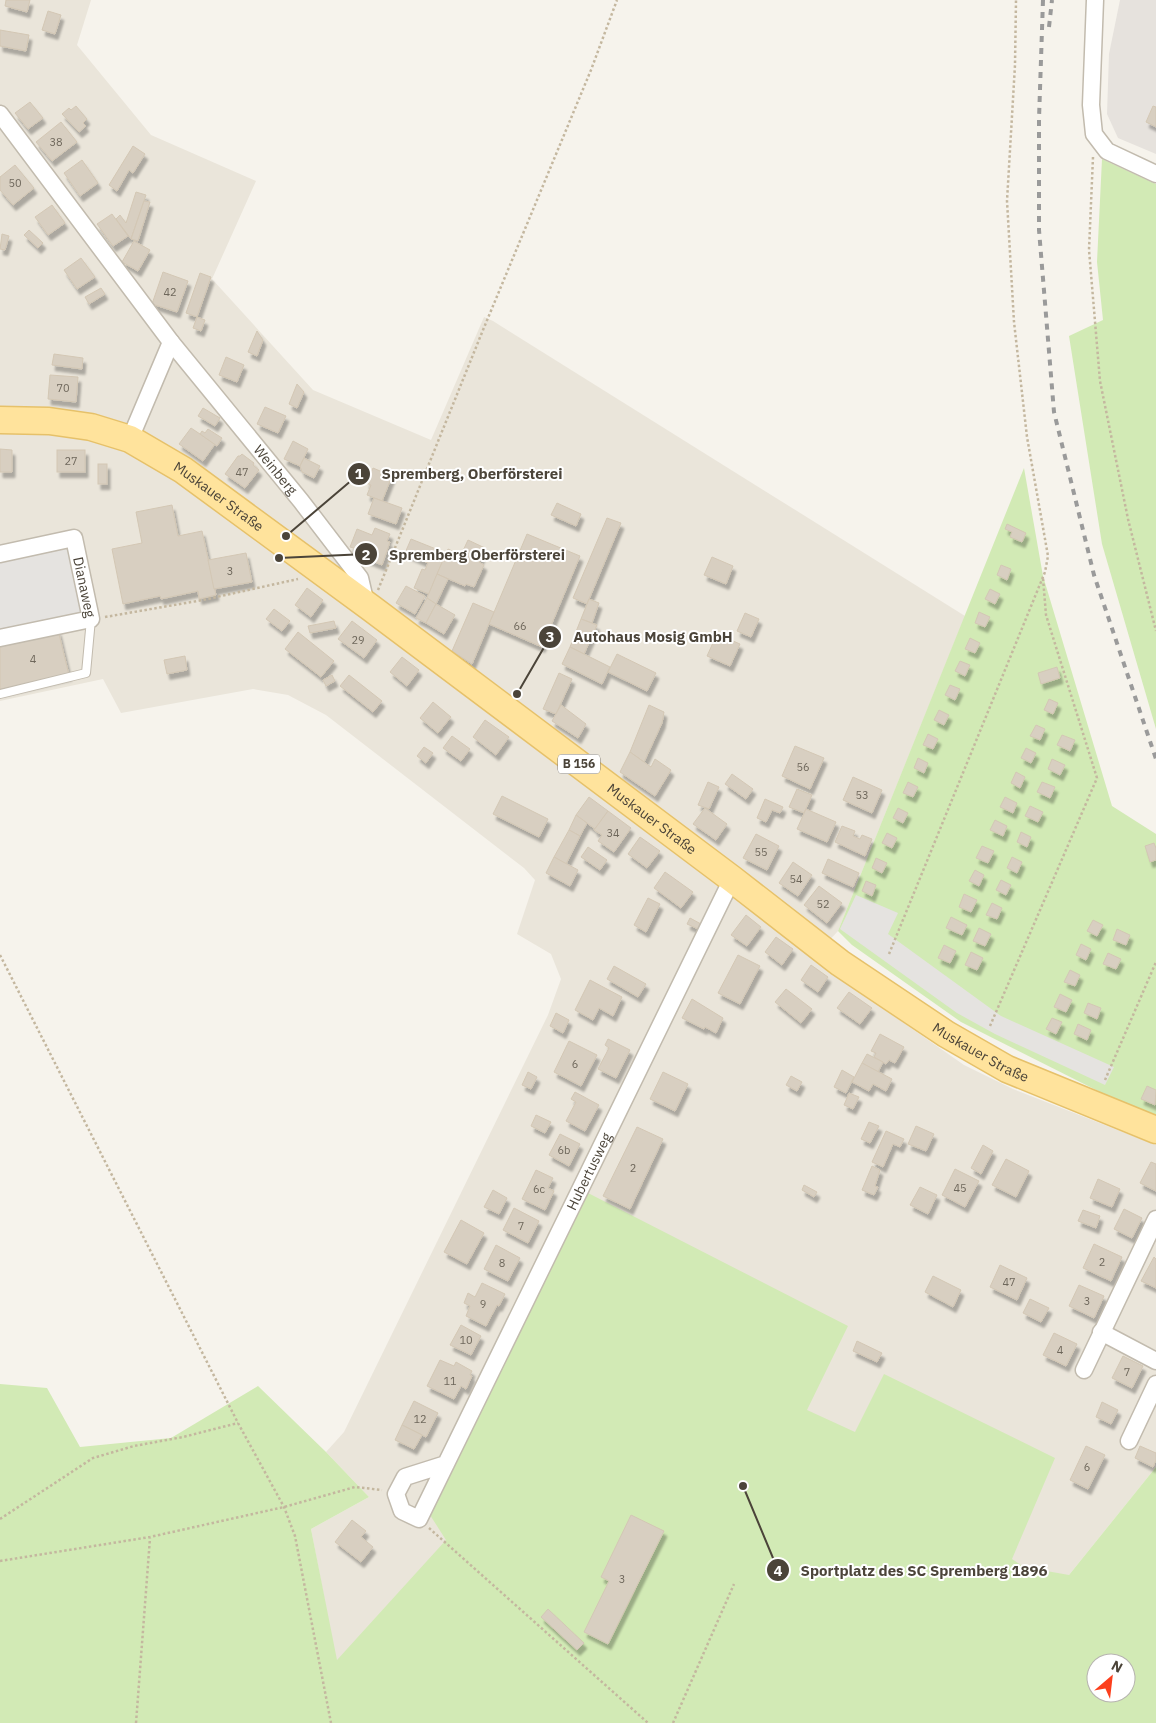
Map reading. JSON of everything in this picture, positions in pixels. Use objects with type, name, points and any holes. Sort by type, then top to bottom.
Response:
[{"type":"main road","name":"Muskauer Straße","points":[[0,420],[49,421],[91,427],[130,439],[183,470],[368,606],[840,962],[946,1034],[1007,1069],[1156,1130]]},
{"type":"street","points":[[1095,0],[1091,105],[1094,134],[1107,151],[1156,174]]},
{"type":"street","name":"Weinberg","points":[[0,114],[171,342],[301,500],[360,578],[368,606]]},
{"type":"street","points":[[130,439],[171,342]]},
{"type":"street","name":"Dianaweg","points":[[0,554],[74,538],[91,620],[0,638]]},
{"type":"street","name":"Hubertusweg","points":[[419,1519],[732,879]]},
{"type":"street","points":[[1084,1370],[1156,1219]]},
{"type":"street","points":[[1101,1332],[1156,1361]]},
{"type":"street","points":[[1129,1441],[1156,1384]]},
{"type":"street","points":[[419,1519],[402,1511],[396,1494],[405,1477],[446,1464]]},
{"type":"lane","points":[[0,694],[86,673],[91,620]]},
{"type":"path","points":[[368,606],[591,70],[617,0]]},
{"type":"path","points":[[889,954],[1042,576],[1048,556],[1024,418],[1014,322],[1007,201],[1015,65],[1016,0]]},
{"type":"path","points":[[1100,142],[1093,157],[1089,250],[1100,381],[1128,519],[1156,631]]},
{"type":"path","points":[[91,620],[202,600],[297,580],[300,576]]},
{"type":"path","points":[[990,1026],[1097,778],[1046,615],[1042,576]]},
{"type":"path","points":[[0,956],[238,1423],[284,1507],[294,1536],[331,1723]]},
{"type":"path","points":[[1105,1080],[1156,962]]},
{"type":"path","points":[[0,1519],[92,1458],[134,1446],[183,1437],[238,1423]]},
{"type":"path","points":[[0,1562],[150,1537],[284,1507],[355,1487],[374,1488],[396,1494]]},
{"type":"path","points":[[419,1519],[648,1723]]},
{"type":"path","points":[[136,1723],[150,1537]]},
{"type":"path","points":[[673,1723],[734,1584]]},
{"type":"shaded area","points":[[0,0],[91,0],[77,45],[151,135],[256,181],[212,279],[313,390],[431,440],[484,317],[965,616],[838,931],[812,959],[964,1065],[1013,1089],[1156,1145],[1156,1467],[1069,1575],[336,1660],[311,1529],[369,1497],[326,1452],[344,1432],[548,1015],[561,979],[551,954],[517,934],[535,880],[524,868],[326,715],[288,695],[253,689],[121,713],[103,679],[0,701]]},
{"type":"shaded area","points":[[1120,0],[1156,0],[1156,154],[1118,138],[1107,114],[1109,54]]},
{"type":"shaded area","points":[[67,547],[82,613],[0,632],[0,562]]},
{"type":"shaded area","points":[[856,895],[898,913],[888,934],[1001,1016],[1114,1067],[1105,1085],[995,1034],[957,1013],[840,929]]},
{"type":"green space","points":[[1102,159],[1156,184],[1156,729],[1102,544],[1069,336],[1103,320],[1097,262]]},
{"type":"green space","points":[[1024,468],[1043,576],[1112,806],[1156,834],[1156,1115],[1106,1095],[961,1022],[852,945],[838,931]]},
{"type":"green space","points":[[588,1193],[848,1326],[807,1410],[855,1432],[884,1374],[1055,1458],[1012,1559],[1024,1567],[1069,1575],[1156,1467],[1156,1723],[0,1723],[0,1384],[47,1388],[80,1447],[171,1438],[258,1386],[369,1497],[311,1529],[337,1660],[446,1540],[430,1515]]},
{"type":"building","points":[[6,0],[30,0],[27,12],[5,6]]},
{"type":"building","points":[[48,11],[61,15],[55,34],[42,30]]},
{"type":"building","points":[[0,30],[29,35],[26,51],[0,46]]},
{"type":"building","points":[[30,102],[43,118],[28,129],[15,113]]},
{"type":"building","points":[[76,106],[87,119],[83,123],[86,126],[79,132],[62,114],[69,108],[71,110]]},
{"type":"building","points":[[1153,106],[1156,107],[1156,127],[1146,122]]},
{"type":"building","points":[[61,122],[77,142],[52,161],[36,142]]},
{"type":"building","points":[[133,146],[145,154],[133,173],[129,170],[117,191],[109,185]]},
{"type":"building","points":[[82,160],[98,183],[80,196],[64,173]]},
{"type":"building","points":[[15,165],[34,188],[13,205],[0,190],[0,177]]},
{"type":"building","points":[[136,192],[146,195],[131,239],[116,219],[120,215],[126,223]]},
{"type":"building","points":[[144,201],[150,202],[138,241],[131,239]]},
{"type":"building","points":[[52,205],[65,223],[48,235],[35,217]]},
{"type":"building","points":[[112,214],[128,236],[113,246],[97,224]]},
{"type":"building","points":[[29,230],[43,243],[38,248],[24,235]]},
{"type":"building","points":[[2,234],[9,236],[5,250],[0,249]]},
{"type":"building","points":[[134,241],[150,250],[138,271],[122,262]]},
{"type":"building","points":[[81,258],[95,277],[77,289],[64,270]]},
{"type":"building","points":[[163,272],[188,281],[177,312],[152,304]]},
{"type":"building","points":[[200,273],[211,277],[197,317],[186,313]]},
{"type":"building","points":[[101,288],[105,294],[89,304],[85,297]]},
{"type":"building","points":[[197,317],[205,320],[201,331],[193,328]]},
{"type":"building","points":[[257,331],[263,340],[257,356],[248,352]]},
{"type":"building","points":[[54,354],[83,358],[82,369],[52,365]]},
{"type":"building","points":[[226,357],[244,365],[237,382],[219,375]]},
{"type":"building","points":[[50,375],[78,377],[76,402],[48,399]]},
{"type":"building","points":[[297,384],[304,392],[297,408],[289,404]]},
{"type":"building","points":[[265,407],[286,416],[278,433],[257,424]]},
{"type":"building","points":[[203,408],[220,418],[215,426],[198,416]]},
{"type":"building","points":[[191,428],[215,444],[203,461],[179,444]]},
{"type":"building","points":[[208,429],[222,438],[217,446],[200,434],[202,431],[205,433]]},
{"type":"building","points":[[293,441],[308,449],[300,466],[284,459]]},
{"type":"building","points":[[0,449],[12,450],[12,472],[0,472]]},
{"type":"building","points":[[57,450],[85,450],[85,472],[57,472]]},
{"type":"building","points":[[242,454],[254,463],[253,465],[259,470],[245,488],[225,474],[238,456]]},
{"type":"building","points":[[304,458],[320,466],[314,478],[302,472],[300,466]]},
{"type":"building","points":[[98,464],[107,464],[107,484],[98,484]]},
{"type":"building","points":[[373,468],[392,476],[382,501],[367,495],[371,485],[366,483]]},
{"type":"building","points":[[374,498],[402,508],[396,524],[368,514]]},
{"type":"building","points":[[557,503],[581,514],[576,526],[551,515]]},
{"type":"building","points":[[172,505],[178,536],[202,531],[216,595],[199,599],[198,591],[161,599],[160,596],[123,604],[112,549],[142,543],[136,512]]},
{"type":"building","points":[[607,518],[621,523],[587,604],[573,598]]},
{"type":"building","points":[[1007,524],[1026,533],[1022,542],[1010,537],[1012,532],[1005,529]]},
{"type":"building","points":[[375,528],[390,534],[387,541],[390,542],[382,565],[355,554],[357,549],[350,547],[357,529],[372,535]]},
{"type":"building","points":[[527,534],[580,556],[542,647],[489,624]]},
{"type":"building","points":[[411,539],[446,553],[429,594],[414,588],[422,569],[425,570],[428,563],[405,553]]},
{"type":"building","points":[[468,540],[485,548],[479,562],[484,565],[474,587],[466,584],[465,586],[437,574],[448,549],[461,555]]},
{"type":"building","points":[[246,553],[252,582],[214,589],[208,560]]},
{"type":"building","points":[[712,557],[733,566],[726,584],[704,575]]},
{"type":"building","points":[[1001,565],[1011,569],[1007,580],[997,575]]},
{"type":"building","points":[[437,574],[448,579],[436,604],[427,598]]},
{"type":"building","points":[[406,586],[425,596],[415,614],[396,603]]},
{"type":"building","points":[[307,588],[323,600],[311,617],[295,605]]},
{"type":"building","points":[[990,589],[1000,594],[995,604],[985,599]]},
{"type":"building","points":[[427,598],[436,604],[426,623],[416,618]]},
{"type":"building","points":[[589,599],[599,603],[592,623],[581,619]]},
{"type":"building","points":[[473,603],[494,612],[472,664],[452,651]]},
{"type":"building","points":[[436,604],[455,615],[444,634],[426,623]]},
{"type":"building","points":[[274,609],[290,621],[282,631],[266,619]]},
{"type":"building","points":[[979,612],[990,617],[985,627],[975,623]]},
{"type":"building","points":[[745,613],[759,619],[751,637],[737,631]]},
{"type":"building","points":[[581,619],[597,625],[584,654],[570,647]]},
{"type":"building","points":[[334,621],[336,628],[310,633],[308,626]]},
{"type":"building","points":[[352,621],[377,640],[364,658],[338,639]]},
{"type":"building","points":[[58,630],[69,675],[0,691],[0,644]]},
{"type":"building","points":[[298,632],[334,661],[321,677],[285,649]]},
{"type":"building","points":[[717,634],[740,644],[730,666],[707,656]]},
{"type":"building","points":[[970,638],[980,643],[975,653],[965,649]]},
{"type":"building","points":[[570,647],[610,667],[602,684],[562,664]]},
{"type":"building","points":[[617,654],[656,673],[647,691],[608,672]]},
{"type":"building","points":[[185,656],[187,670],[167,674],[164,660]]},
{"type":"building","points":[[402,657],[419,670],[407,686],[390,672]]},
{"type":"building","points":[[960,661],[970,665],[965,676],[955,671]]},
{"type":"building","points":[[1057,667],[1060,678],[1041,684],[1038,673]]},
{"type":"building","points":[[559,673],[572,679],[556,714],[543,709]]},
{"type":"building","points":[[332,675],[335,681],[326,686],[323,680]]},
{"type":"building","points":[[349,675],[382,701],[373,712],[340,686]]},
{"type":"building","points":[[950,685],[960,689],[955,700],[945,695]]},
{"type":"building","points":[[1049,699],[1058,703],[1053,714],[1044,710]]},
{"type":"building","points":[[433,702],[451,717],[438,733],[420,718]]},
{"type":"building","points":[[561,705],[586,724],[578,738],[552,721]]},
{"type":"building","points":[[649,705],[664,712],[662,723],[644,762],[630,752]]},
{"type":"building","points":[[939,710],[949,715],[944,725],[934,720]]},
{"type":"building","points":[[485,720],[509,737],[496,755],[473,737]]},
{"type":"building","points":[[1036,725],[1045,729],[1040,740],[1030,736]]},
{"type":"building","points":[[928,734],[938,739],[933,749],[923,745]]},
{"type":"building","points":[[1062,735],[1075,740],[1070,751],[1057,745]]},
{"type":"building","points":[[452,736],[470,749],[461,761],[443,748]]},
{"type":"building","points":[[795,746],[824,758],[810,789],[782,776]]},
{"type":"building","points":[[424,747],[433,753],[426,763],[417,756]]},
{"type":"building","points":[[1026,748],[1036,753],[1031,763],[1021,758]]},
{"type":"building","points":[[630,752],[651,767],[655,759],[671,770],[655,796],[620,772]]},
{"type":"building","points":[[918,758],[928,763],[924,773],[914,768]]},
{"type":"building","points":[[1052,759],[1065,765],[1060,775],[1048,769]]},
{"type":"building","points":[[1016,772],[1025,777],[1020,788],[1011,783]]},
{"type":"building","points":[[732,774],[753,789],[746,799],[725,784]]},
{"type":"building","points":[[853,777],[882,790],[872,813],[843,800]]},
{"type":"building","points":[[708,782],[719,787],[709,809],[698,805]]},
{"type":"building","points":[[908,782],[918,787],[913,797],[903,793]]},
{"type":"building","points":[[1042,782],[1055,787],[1050,798],[1037,792]]},
{"type":"building","points":[[797,789],[812,795],[804,813],[789,807]]},
{"type":"building","points":[[502,796],[548,819],[539,837],[493,814]]},
{"type":"building","points":[[589,797],[608,811],[595,829],[576,815]]},
{"type":"building","points":[[1005,797],[1017,803],[1013,813],[1000,807]]},
{"type":"building","points":[[765,799],[783,807],[780,813],[772,810],[766,822],[757,818]]},
{"type":"building","points":[[1030,806],[1043,812],[1038,822],[1025,816]]},
{"type":"building","points":[[705,808],[727,824],[716,840],[693,824]]},
{"type":"building","points":[[898,808],[908,813],[903,823],[893,818]]},
{"type":"building","points":[[806,809],[836,822],[827,842],[797,829]]},
{"type":"building","points":[[608,811],[631,828],[614,852],[598,841],[602,835],[594,830]]},
{"type":"building","points":[[576,815],[587,823],[580,836],[569,830]]},
{"type":"building","points":[[995,820],[1007,826],[1003,836],[990,830]]},
{"type":"building","points":[[842,826],[855,831],[853,836],[860,839],[862,835],[872,839],[865,856],[835,842]]},
{"type":"building","points":[[569,830],[580,836],[566,864],[554,857]]},
{"type":"building","points":[[1021,832],[1031,837],[1027,847],[1017,842]]},
{"type":"building","points":[[887,833],[897,838],[892,848],[882,843]]},
{"type":"building","points":[[756,834],[779,846],[767,870],[743,858]]},
{"type":"building","points":[[640,837],[660,851],[647,868],[628,854]]},
{"type":"building","points":[[1154,843],[1156,860],[1150,862],[1145,846]]},
{"type":"building","points":[[982,846],[994,851],[988,863],[976,858]]},
{"type":"building","points":[[588,847],[607,860],[600,870],[581,857]]},
{"type":"building","points":[[554,857],[578,870],[570,886],[546,873]]},
{"type":"building","points":[[1012,857],[1022,862],[1017,873],[1007,868]]},
{"type":"building","points":[[876,858],[887,863],[882,873],[872,868]]},
{"type":"building","points":[[828,859],[859,873],[853,887],[822,873]]},
{"type":"building","points":[[793,862],[812,875],[798,896],[779,883]]},
{"type":"building","points":[[975,870],[984,875],[979,886],[969,881]]},
{"type":"building","points":[[665,872],[693,892],[681,908],[654,888]]},
{"type":"building","points":[[1001,880],[1011,885],[1006,895],[996,890]]},
{"type":"building","points":[[866,881],[876,885],[872,896],[862,891]]},
{"type":"building","points":[[819,886],[842,903],[827,923],[804,905]]},
{"type":"building","points":[[964,894],[977,900],[971,912],[959,907]]},
{"type":"building","points":[[648,898],[660,904],[646,932],[634,925]]},
{"type":"building","points":[[992,903],[1002,908],[997,919],[986,915]]},
{"type":"building","points":[[746,915],[761,927],[747,946],[731,935]]},
{"type":"building","points":[[951,917],[967,925],[962,935],[946,928]]},
{"type":"building","points":[[690,918],[701,924],[698,929],[687,924]]},
{"type":"building","points":[[1093,920],[1103,925],[1097,936],[1087,931]]},
{"type":"building","points":[[979,928],[991,934],[985,946],[973,941]]},
{"type":"building","points":[[1117,929],[1130,935],[1126,945],[1113,940]]},
{"type":"building","points":[[776,937],[793,949],[782,965],[765,952]]},
{"type":"building","points":[[1081,944],[1091,949],[1086,960],[1076,955]]},
{"type":"building","points":[[944,945],[956,951],[950,963],[938,958]]},
{"type":"building","points":[[971,952],[983,958],[977,970],[965,965]]},
{"type":"building","points":[[1108,953],[1121,959],[1116,969],[1103,964]]},
{"type":"building","points":[[738,955],[760,966],[740,1004],[718,993]]},
{"type":"building","points":[[811,965],[828,977],[818,992],[801,980]]},
{"type":"building","points":[[614,966],[646,984],[638,997],[607,979]]},
{"type":"building","points":[[1070,970],[1080,975],[1075,986],[1064,982]]},
{"type":"building","points":[[590,980],[622,997],[613,1016],[599,1008],[593,1020],[575,1010]]},
{"type":"building","points":[[786,989],[812,1009],[801,1023],[775,1002]]},
{"type":"building","points":[[849,992],[872,1008],[860,1024],[837,1008]]},
{"type":"building","points":[[1060,994],[1072,1000],[1066,1012],[1054,1007]]},
{"type":"building","points":[[692,999],[723,1018],[716,1033],[682,1018]]},
{"type":"building","points":[[1088,1003],[1101,1008],[1097,1019],[1084,1013]]},
{"type":"building","points":[[556,1013],[569,1020],[563,1033],[550,1026]]},
{"type":"building","points":[[1052,1018],[1062,1022],[1056,1034],[1046,1029]]},
{"type":"building","points":[[1078,1024],[1091,1030],[1087,1040],[1074,1034]]},
{"type":"building","points":[[880,1034],[904,1047],[895,1063],[889,1060],[886,1064],[874,1057],[876,1053],[871,1051]]},
{"type":"building","points":[[608,1039],[630,1050],[616,1078],[598,1069],[609,1048],[605,1045]]},
{"type":"building","points":[[569,1041],[597,1055],[581,1086],[554,1072]]},
{"type":"building","points":[[867,1054],[883,1062],[878,1072],[862,1063]]},
{"type":"building","points":[[862,1063],[892,1079],[886,1091],[873,1084],[869,1091],[852,1082]]},
{"type":"building","points":[[842,1070],[854,1077],[846,1093],[834,1087]]},
{"type":"building","points":[[528,1072],[537,1077],[531,1089],[522,1085]]},
{"type":"building","points":[[663,1072],[688,1084],[675,1111],[650,1099]]},
{"type":"building","points":[[791,1076],[802,1082],[797,1091],[786,1085]]},
{"type":"building","points":[[1147,1086],[1156,1090],[1155,1105],[1141,1099]]},
{"type":"building","points":[[575,1092],[599,1105],[585,1131],[566,1121],[576,1102],[571,1099]]},
{"type":"building","points":[[849,1093],[859,1097],[853,1109],[844,1105]]},
{"type":"building","points":[[536,1115],[551,1122],[545,1133],[531,1126]]},
{"type":"building","points":[[869,1122],[879,1126],[870,1143],[861,1139]]},
{"type":"building","points":[[916,1126],[934,1134],[926,1151],[908,1144]]},
{"type":"building","points":[[637,1127],[663,1139],[630,1209],[603,1196]]},
{"type":"building","points":[[886,1131],[904,1139],[900,1147],[893,1144],[883,1167],[872,1162]]},
{"type":"building","points":[[560,1134],[580,1144],[569,1166],[549,1155]]},
{"type":"building","points":[[983,1145],[993,1151],[981,1174],[971,1168]]},
{"type":"building","points":[[1006,1159],[1029,1171],[1016,1197],[992,1185]]},
{"type":"building","points":[[1151,1162],[1156,1164],[1156,1191],[1140,1183]]},
{"type":"building","points":[[872,1166],[880,1170],[875,1186],[878,1187],[874,1195],[862,1190]]},
{"type":"building","points":[[955,1169],[979,1181],[965,1207],[942,1195]]},
{"type":"building","points":[[536,1170],[553,1178],[548,1188],[554,1191],[545,1210],[522,1199]]},
{"type":"building","points":[[1098,1179],[1120,1189],[1112,1207],[1090,1198]]},
{"type":"building","points":[[804,1185],[817,1192],[814,1197],[802,1190]]},
{"type":"building","points":[[920,1187],[937,1195],[928,1214],[910,1205]]},
{"type":"building","points":[[493,1190],[507,1198],[499,1214],[484,1207]]},
{"type":"building","points":[[514,1208],[539,1221],[528,1243],[503,1230]]},
{"type":"building","points":[[1124,1209],[1142,1218],[1132,1238],[1114,1229]]},
{"type":"building","points":[[1083,1210],[1100,1216],[1096,1228],[1078,1221]]},
{"type":"building","points":[[461,1220],[484,1233],[467,1264],[444,1252]]},
{"type":"building","points":[[1094,1244],[1122,1257],[1111,1281],[1083,1268]]},
{"type":"building","points":[[496,1245],[520,1258],[508,1281],[484,1269]]},
{"type":"building","points":[[1154,1257],[1156,1259],[1156,1288],[1141,1281]]},
{"type":"building","points":[[1000,1265],[1027,1278],[1017,1300],[990,1287]]},
{"type":"building","points":[[933,1276],[961,1290],[953,1307],[925,1292]]},
{"type":"building","points":[[482,1283],[505,1294],[486,1326],[466,1316],[470,1306],[464,1303],[468,1293],[475,1297]]},
{"type":"building","points":[[1079,1285],[1104,1296],[1094,1318],[1069,1306]]},
{"type":"building","points":[[1030,1299],[1049,1308],[1041,1322],[1023,1313]]},
{"type":"building","points":[[461,1325],[481,1336],[471,1355],[450,1345]]},
{"type":"building","points":[[1054,1333],[1077,1344],[1066,1366],[1043,1355]]},
{"type":"building","points":[[857,1341],[882,1353],[877,1362],[853,1351]]},
{"type":"building","points":[[1123,1356],[1143,1366],[1132,1388],[1112,1378]]},
{"type":"building","points":[[440,1360],[454,1366],[456,1362],[472,1371],[470,1375],[472,1376],[466,1389],[461,1386],[454,1399],[427,1386]]},
{"type":"building","points":[[414,1401],[438,1413],[426,1437],[402,1425]]},
{"type":"building","points":[[1102,1402],[1118,1410],[1111,1424],[1096,1417]]},
{"type":"building","points":[[402,1425],[422,1435],[414,1449],[395,1440]]},
{"type":"building","points":[[1086,1446],[1105,1455],[1088,1489],[1070,1480]]},
{"type":"building","points":[[1140,1446],[1156,1453],[1153,1467],[1135,1458]]},
{"type":"building","points":[[631,1515],[664,1531],[608,1644],[584,1632],[609,1581],[601,1577]]},
{"type":"building","points":[[352,1520],[366,1531],[361,1537],[373,1547],[361,1562],[335,1542]]},
{"type":"building","points":[[548,1609],[584,1643],[577,1650],[541,1617]]},
{"type":"railway","points":[[1043,0],[1039,119],[1039,230],[1054,412],[1094,575],[1156,759]]},
{"type":"railway","points":[[1049,27],[1052,0]]},
{"type":"place","name":"Spremberg, Oberförsterei","points":[[286,536]]},
{"type":"place","name":"Spremberg Oberförsterei","points":[[279,558]]},
{"type":"place","name":"Autohaus Mosig GmbH","points":[[517,694]]},
{"type":"place","name":"Sportplatz des SC Spremberg 1896","points":[[743,1486]]}]
